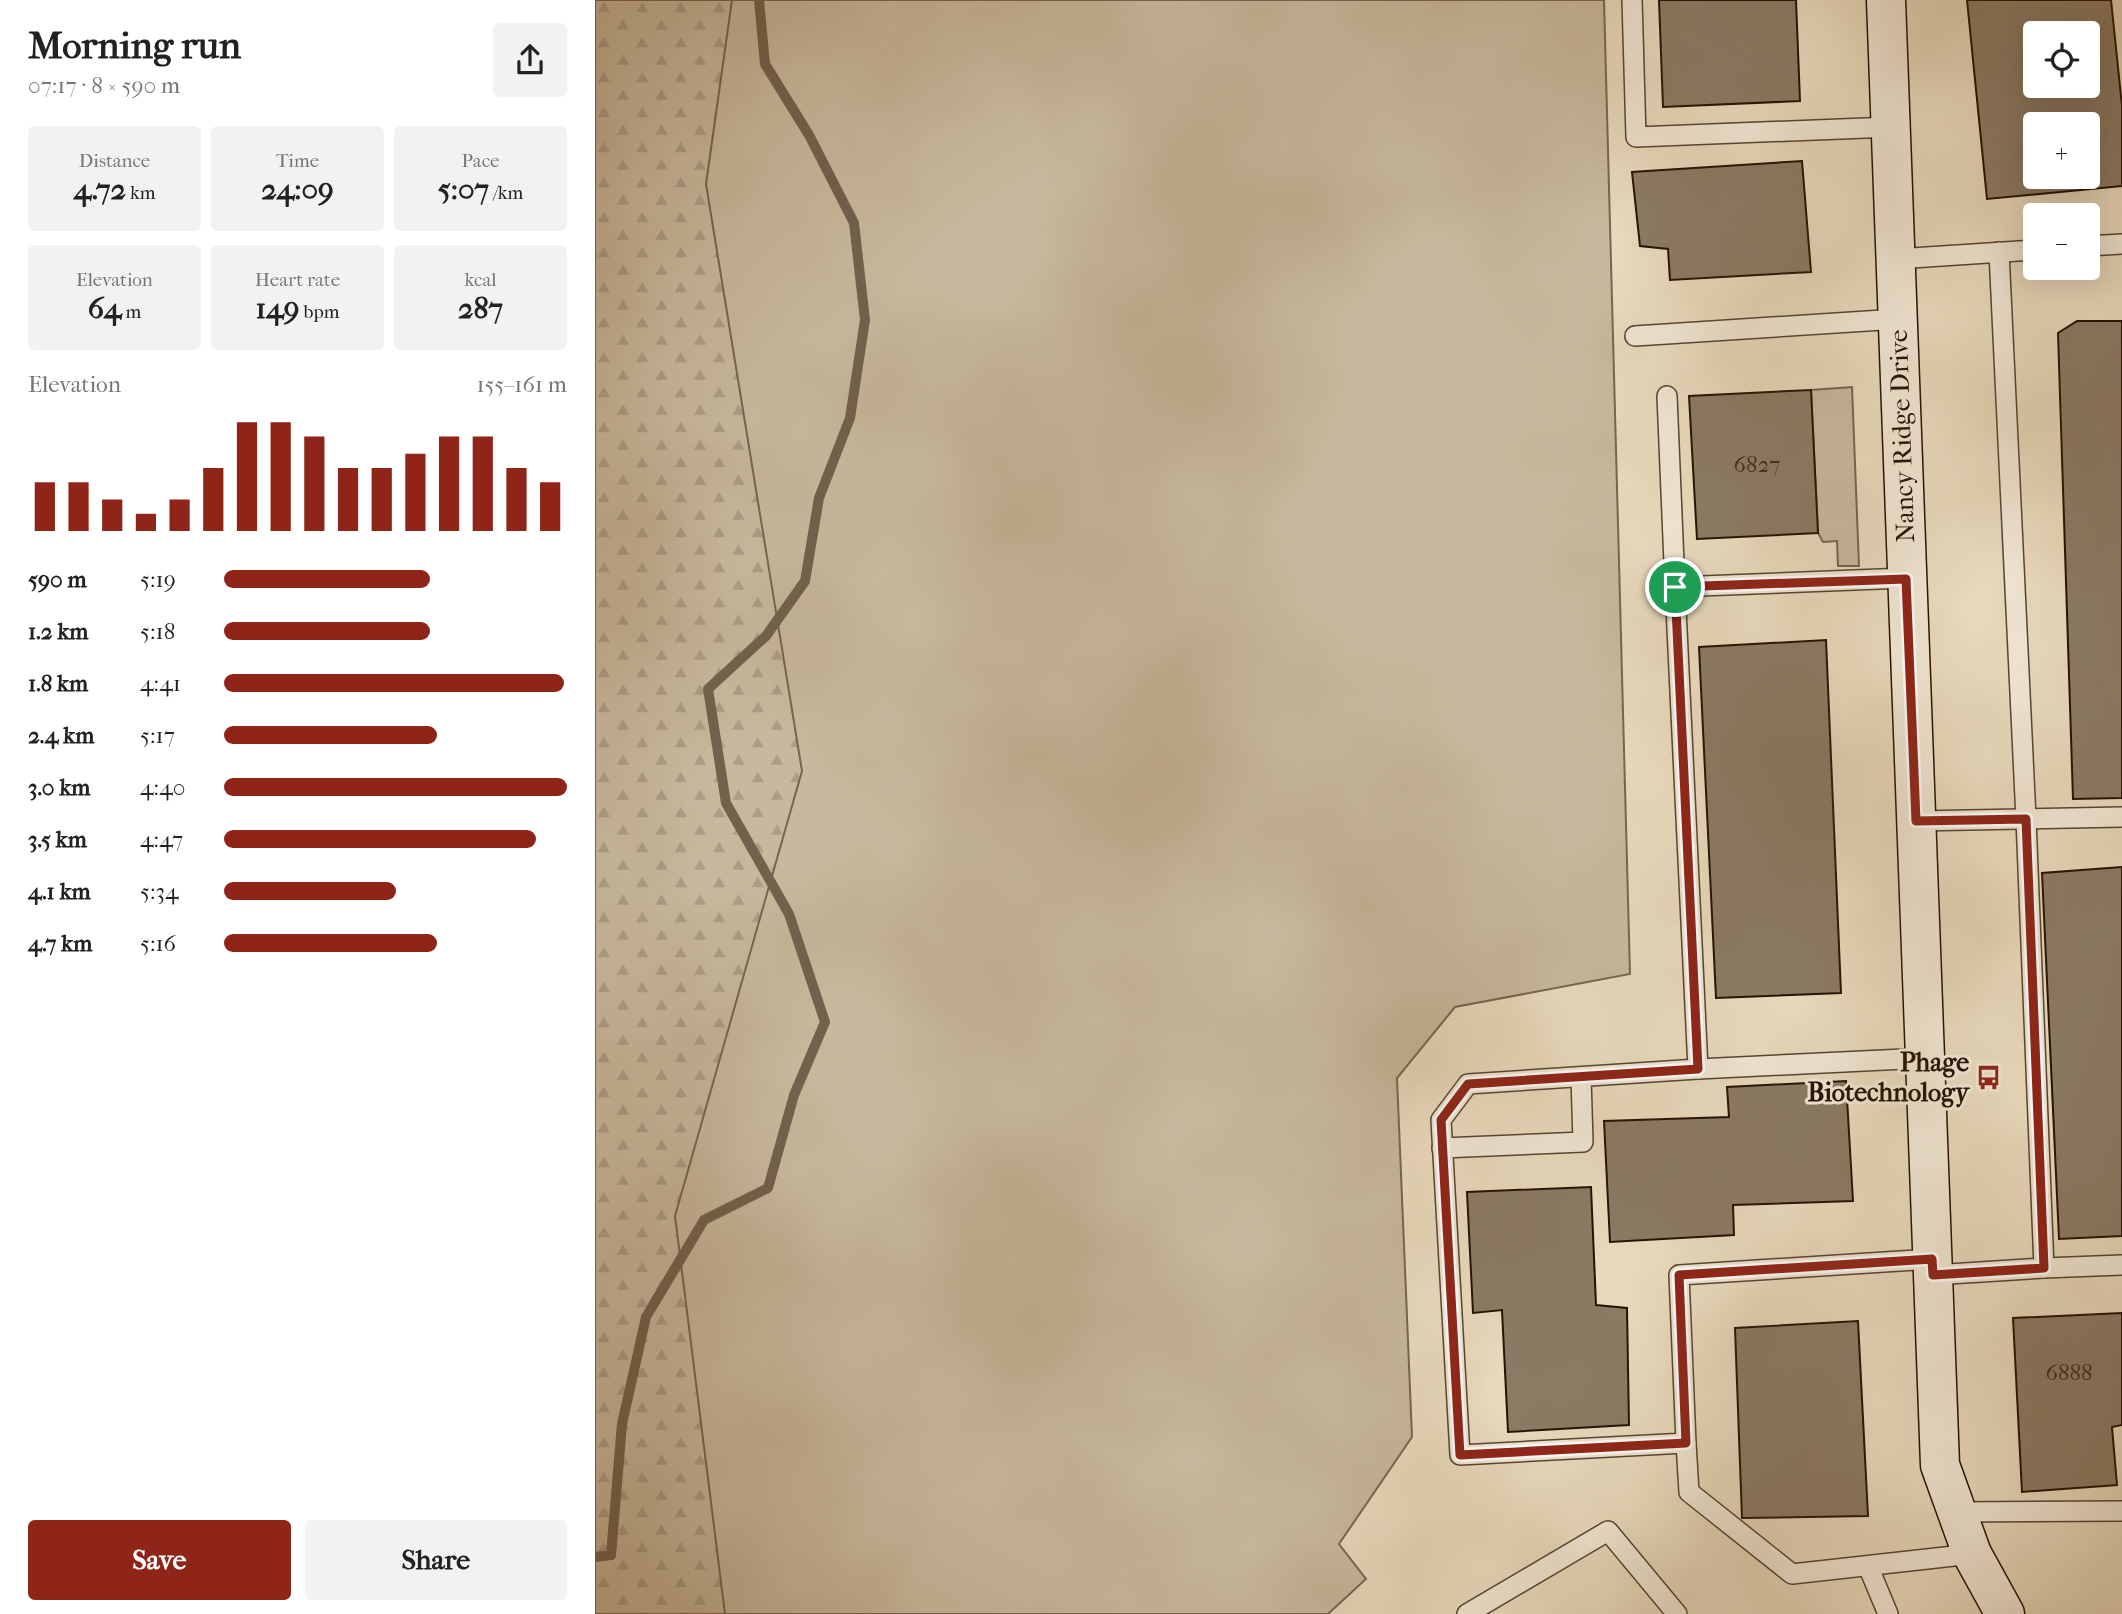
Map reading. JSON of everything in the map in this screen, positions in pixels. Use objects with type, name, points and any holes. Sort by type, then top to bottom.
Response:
[{"type":"street","name":"Nancy Ridge Drive","points":[[1886,0],[1940,1465],[1972,1554],[2005,1614]]},
{"type":"lane","points":[[1632,0],[1636,137],[1891,127]]},
{"type":"lane","points":[[2100,245],[2122,244]]},
{"type":"lane","points":[[1896,259],[2023,251]]},
{"type":"lane","points":[[1999,252],[2044,1268]]},
{"type":"lane","points":[[1635,335],[1898,319]]},
{"type":"lane","points":[[1667,397],[1698,1069]]},
{"type":"lane","points":[[1675,587],[1906,579]]},
{"type":"lane","points":[[1916,821],[2122,817]]},
{"type":"lane","points":[[1686,1443],[1460,1455],[1441,1120],[1468,1084],[1925,1058]]},
{"type":"lane","points":[[1442,1148],[1583,1142],[1581,1077]]},
{"type":"lane","points":[[1972,1554],[1792,1574],[1689,1492],[1679,1275],[1933,1267],[2044,1268],[2122,1265]]},
{"type":"lane","points":[[1957,1512],[2122,1511]]},
{"type":"lane","points":[[1467,1614],[1608,1531],[1677,1614]]},
{"type":"lane","points":[[1868,1566],[1888,1614]]},
{"type":"green space","points":[[595,0],[1604,0],[1630,974],[1455,1007],[1397,1078],[1412,1437],[1339,1544],[1366,1579],[1328,1614],[595,1614]]},
{"type":"green space","points":[[595,0],[732,0],[706,184],[802,771],[675,1216],[725,1614],[595,1614]]},
{"type":"green space","points":[[1852,387],[1859,566],[1838,566],[1837,541],[1823,542],[1818,533],[1811,390]]},
{"type":"building","points":[[1659,0],[1796,0],[1800,101],[1663,107]]},
{"type":"building","points":[[1967,0],[2111,0],[2122,106],[2122,186],[2100,188],[2100,112],[2023,112],[2023,189],[2091,189],[1987,199]]},
{"type":"building","points":[[1802,161],[1811,272],[1670,280],[1668,249],[1640,246],[1632,172]]},
{"type":"building","points":[[2077,321],[2122,321],[2122,798],[2073,799],[2058,333]]},
{"type":"building","points":[[1811,390],[1818,533],[1697,539],[1689,396]]},
{"type":"building","points":[[1826,640],[1841,993],[1716,998],[1699,647]]},
{"type":"building","points":[[2122,867],[2122,1236],[2059,1239],[2042,873]]},
{"type":"building","points":[[1846,1081],[1853,1201],[1733,1205],[1734,1235],[1610,1242],[1604,1121],[1729,1117],[1727,1087]]},
{"type":"building","points":[[1591,1187],[1596,1305],[1627,1308],[1629,1425],[1508,1432],[1502,1310],[1473,1313],[1467,1192]]},
{"type":"building","points":[[2122,1313],[2122,1425],[2112,1427],[2117,1485],[2022,1492],[2013,1318]]},
{"type":"building","points":[[1858,1321],[1868,1516],[1742,1518],[1735,1328]]},
{"type":"waterway","points":[[595,1557],[611,1555],[622,1424],[646,1317],[704,1220],[768,1188],[794,1095],[825,1022],[789,914],[726,803],[708,689],[766,636],[805,581],[819,498],[850,418],[865,320],[854,223],[809,135],[765,64],[759,0]]},
{"type":"place","name":"Phage Biotechnology","points":[[1989,1077]]},
{"type":"route","points":[[1906,579],[1916,821],[2026,819],[2044,1268],[1933,1275],[1932,1259],[1679,1275],[1686,1443],[1460,1455],[1441,1120],[1468,1084],[1698,1069],[1675,587],[1906,579]]}]
